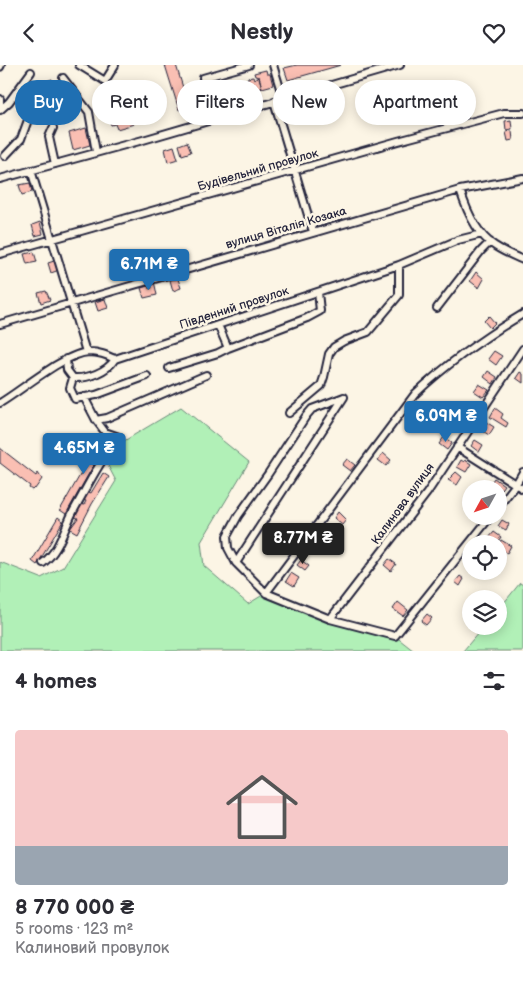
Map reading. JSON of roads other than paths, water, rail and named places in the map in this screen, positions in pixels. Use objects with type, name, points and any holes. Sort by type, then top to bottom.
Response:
[{"type":"street","points":[[79,65],[105,81],[115,65]]},
{"type":"street","points":[[203,78],[249,65]]},
{"type":"street","points":[[274,65],[278,80]]},
{"type":"street","points":[[340,80],[378,68],[400,65]]},
{"type":"street","points":[[0,110],[9,102],[31,72]]},
{"type":"street","points":[[63,78],[89,112],[96,153]]},
{"type":"street","points":[[0,99],[0,110]]},
{"type":"street","points":[[0,179],[273,101]]},
{"type":"street","name":"Будівельний провулок","points":[[0,254],[398,141],[504,113],[523,113]]},
{"type":"street","points":[[5,156],[21,139],[26,125]]},
{"type":"street","points":[[281,125],[313,232]]},
{"type":"street","points":[[53,128],[49,137],[55,164]]},
{"type":"street","points":[[32,170],[86,352]]},
{"type":"street","name":"вулиця Віталія Козака","points":[[0,324],[460,190],[523,178]]},
{"type":"street","points":[[460,190],[465,205],[482,234],[490,242],[523,260]]},
{"type":"street","name":"Південний провулок","points":[[73,379],[84,379],[111,366],[115,359],[318,293],[399,265],[458,240],[482,234]]},
{"type":"street","points":[[437,308],[490,242]]},
{"type":"street","points":[[289,413],[321,385],[329,353],[334,347],[368,332],[400,295],[399,265]]},
{"type":"street","points":[[169,368],[218,353],[307,318],[320,311],[318,293]]},
{"type":"street","points":[[266,593],[415,394],[442,368],[523,314]]},
{"type":"street","points":[[218,325],[228,348]]},
{"type":"street","name":"Калинова вулиця","points":[[330,619],[427,493],[523,349]]},
{"type":"street","points":[[0,403],[66,359],[86,352],[101,353],[115,359]]},
{"type":"street","points":[[66,359],[67,371],[73,379],[70,388],[75,399],[96,395],[147,375]]},
{"type":"street","points":[[96,420],[107,418],[206,375]]},
{"type":"street","points":[[43,563],[57,547],[74,509],[105,454],[119,437],[105,432],[96,420],[84,397]]},
{"type":"street","points":[[236,563],[344,397],[312,409],[306,415],[238,516],[227,536],[228,549],[236,563],[266,593],[330,619],[395,637],[483,525]]},
{"type":"street","points":[[457,447],[523,489]]},
{"type":"street","points":[[508,494],[523,472]]}]
